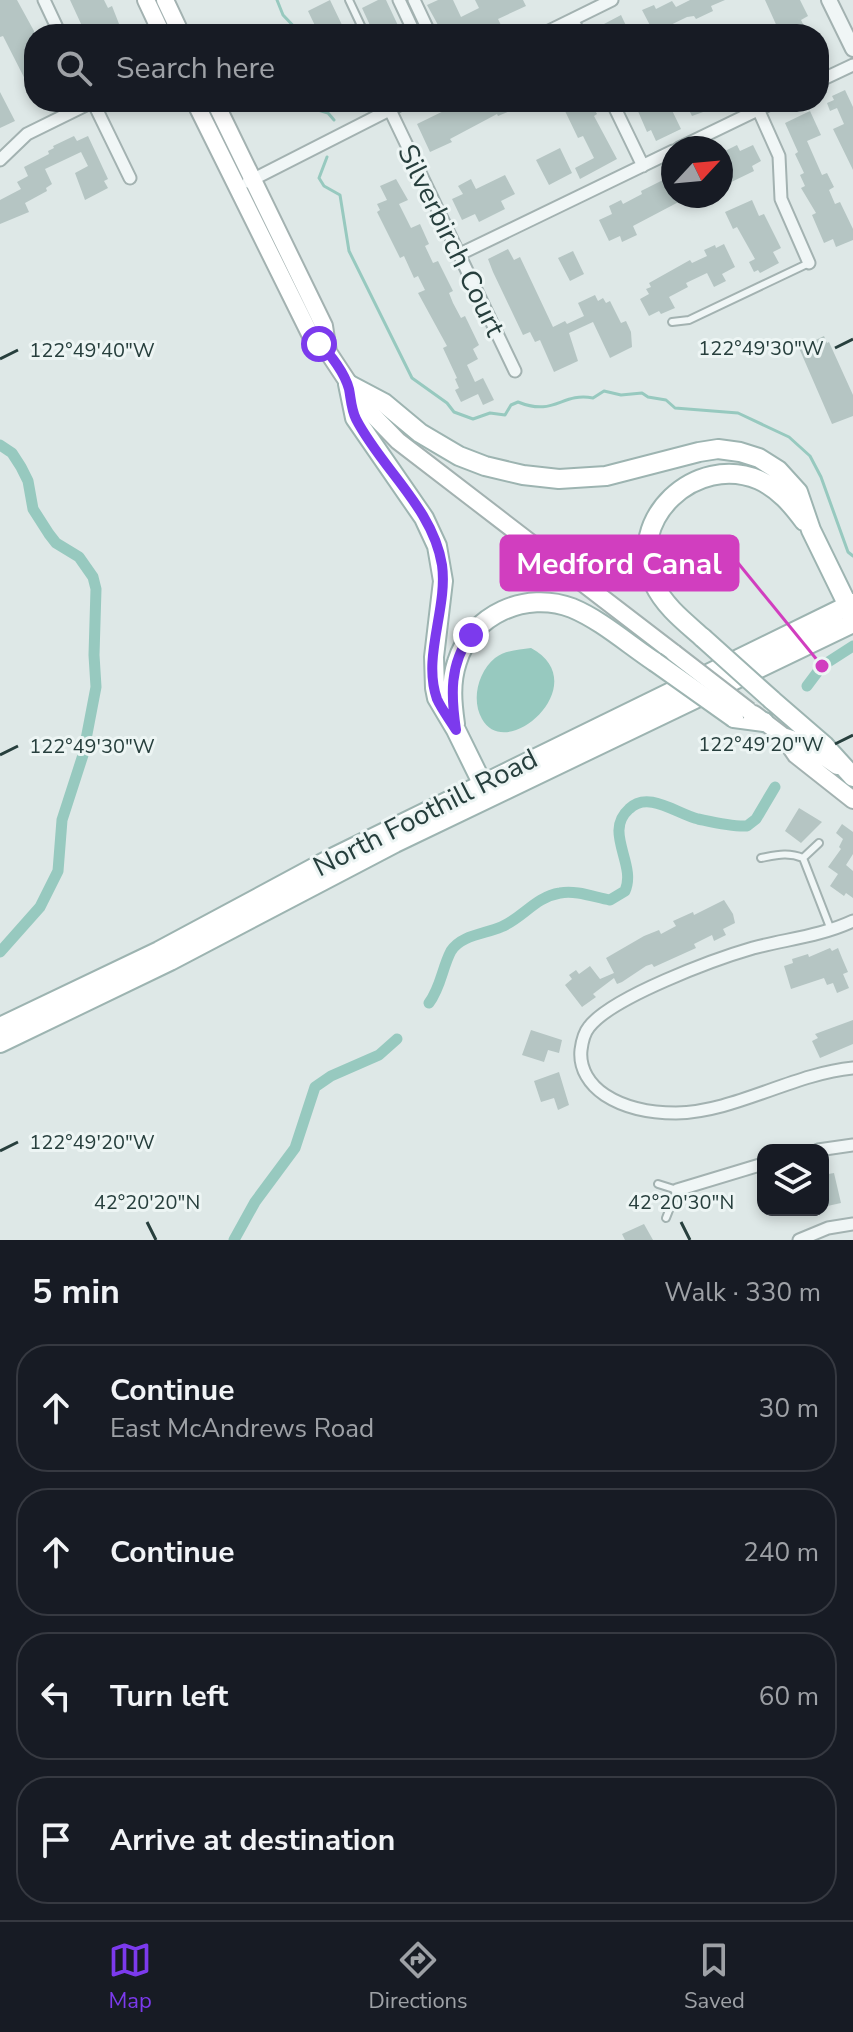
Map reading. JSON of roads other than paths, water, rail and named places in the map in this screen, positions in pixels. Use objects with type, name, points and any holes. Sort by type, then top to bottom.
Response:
[{"type":"main road","points":[[146,0],[157,24]]},
{"type":"main road","points":[[165,0],[176,24]]},
{"type":"main road","points":[[200,112],[310,334],[328,352],[348,384],[381,424],[417,457],[674,653],[749,717]]},
{"type":"main road","points":[[220,112],[324,326],[328,352]]},
{"type":"main road","points":[[348,384],[384,403],[420,433],[459,456],[523,475],[559,479],[591,478],[631,471],[709,450],[727,450],[767,462],[789,479],[805,507],[811,530],[852,612]]},
{"type":"main road","points":[[348,384],[355,418],[424,518],[437,546],[443,581],[434,657],[435,688],[442,709],[456,730],[486,791]]},
{"type":"main road","points":[[811,530],[776,490],[761,481],[736,473],[698,479],[668,499],[659,512],[651,531],[648,555],[651,576],[668,605],[824,745],[853,777]]},
{"type":"main road","points":[[456,730],[452,684],[460,654],[471,635],[483,623],[516,605],[546,603],[571,608],[749,717],[783,736],[804,743],[853,777]]},
{"type":"main road","name":"North Foothill Road","points":[[0,1027],[159,951],[334,857],[486,791],[852,612]]},
{"type":"main road","points":[[783,736],[796,755],[853,800]]},
{"type":"main road","name":"North Foothill Road","points":[[0,1043],[170,961],[486,791]]},
{"type":"street","points":[[44,0],[55,24]]},
{"type":"street","points":[[399,0],[410,24]]},
{"type":"street","points":[[414,0],[425,24]]},
{"type":"street","points":[[564,24],[612,0]]},
{"type":"street","points":[[829,0],[853,49]]},
{"type":"street","points":[[573,20],[575,24]]},
{"type":"street","points":[[829,76],[853,65]]},
{"type":"street","points":[[0,160],[27,134],[72,112]]},
{"type":"street","points":[[97,112],[130,178]]},
{"type":"street","points":[[237,187],[386,112]]},
{"type":"street","name":"Silverbirch Court","points":[[391,112],[515,371]]},
{"type":"street","points":[[617,112],[643,166]]},
{"type":"street","points":[[703,136],[752,112]]},
{"type":"street","points":[[759,112],[779,156],[781,199],[809,263]]},
{"type":"street","points":[[460,254],[661,157]]},
{"type":"street","points":[[853,921],[831,930],[752,949],[650,988],[602,1014],[588,1028],[580,1057],[584,1073],[595,1088],[609,1098],[631,1107],[674,1113],[712,1107],[798,1080],[853,1068]]},
{"type":"street","points":[[829,1148],[853,1145]]},
{"type":"street","points":[[677,1190],[757,1166]]},
{"type":"street","points":[[799,1240],[828,1228],[853,1224]]},
{"type":"lane","points":[[349,0],[360,24]]},
{"type":"lane","points":[[672,322],[689,320],[809,263]]},
{"type":"lane","points":[[803,858],[819,843]]},
{"type":"lane","points":[[761,858],[792,854],[803,858],[831,930]]},
{"type":"lane","points":[[658,1184],[677,1190],[666,1218]]},
{"type":"waterway","points":[[277,0],[283,15],[292,24]]},
{"type":"waterway","points":[[325,112],[334,120]]},
{"type":"waterway","points":[[327,157],[319,178],[324,186],[340,195],[349,251],[412,378],[447,403],[454,412],[473,419],[490,413],[505,415],[511,405],[518,402],[550,406],[573,398],[593,398],[604,391],[621,395],[642,393],[666,400],[675,408],[738,413],[789,437],[810,456],[821,477],[848,552],[853,556]]},
{"type":"waterway","points":[[0,445],[12,453],[21,467],[28,481],[33,509],[49,534],[56,543],[79,557],[93,577],[96,589],[96,687],[83,755],[62,820],[58,871],[40,907],[0,952]]},
{"type":"waterway","points":[[807,686],[822,666],[853,646]]},
{"type":"waterway","points":[[429,1003],[451,951],[461,941],[509,923],[551,895],[572,892],[610,900],[625,891],[627,870],[619,828],[622,818],[637,804],[654,802],[698,819],[747,826],[756,819],[775,787]]},
{"type":"waterway","points":[[234,1240],[255,1202],[295,1148],[315,1087],[331,1076],[379,1055],[397,1039]]},
{"type":"place","name":"Medford Canal","points":[[822,666]]}]
